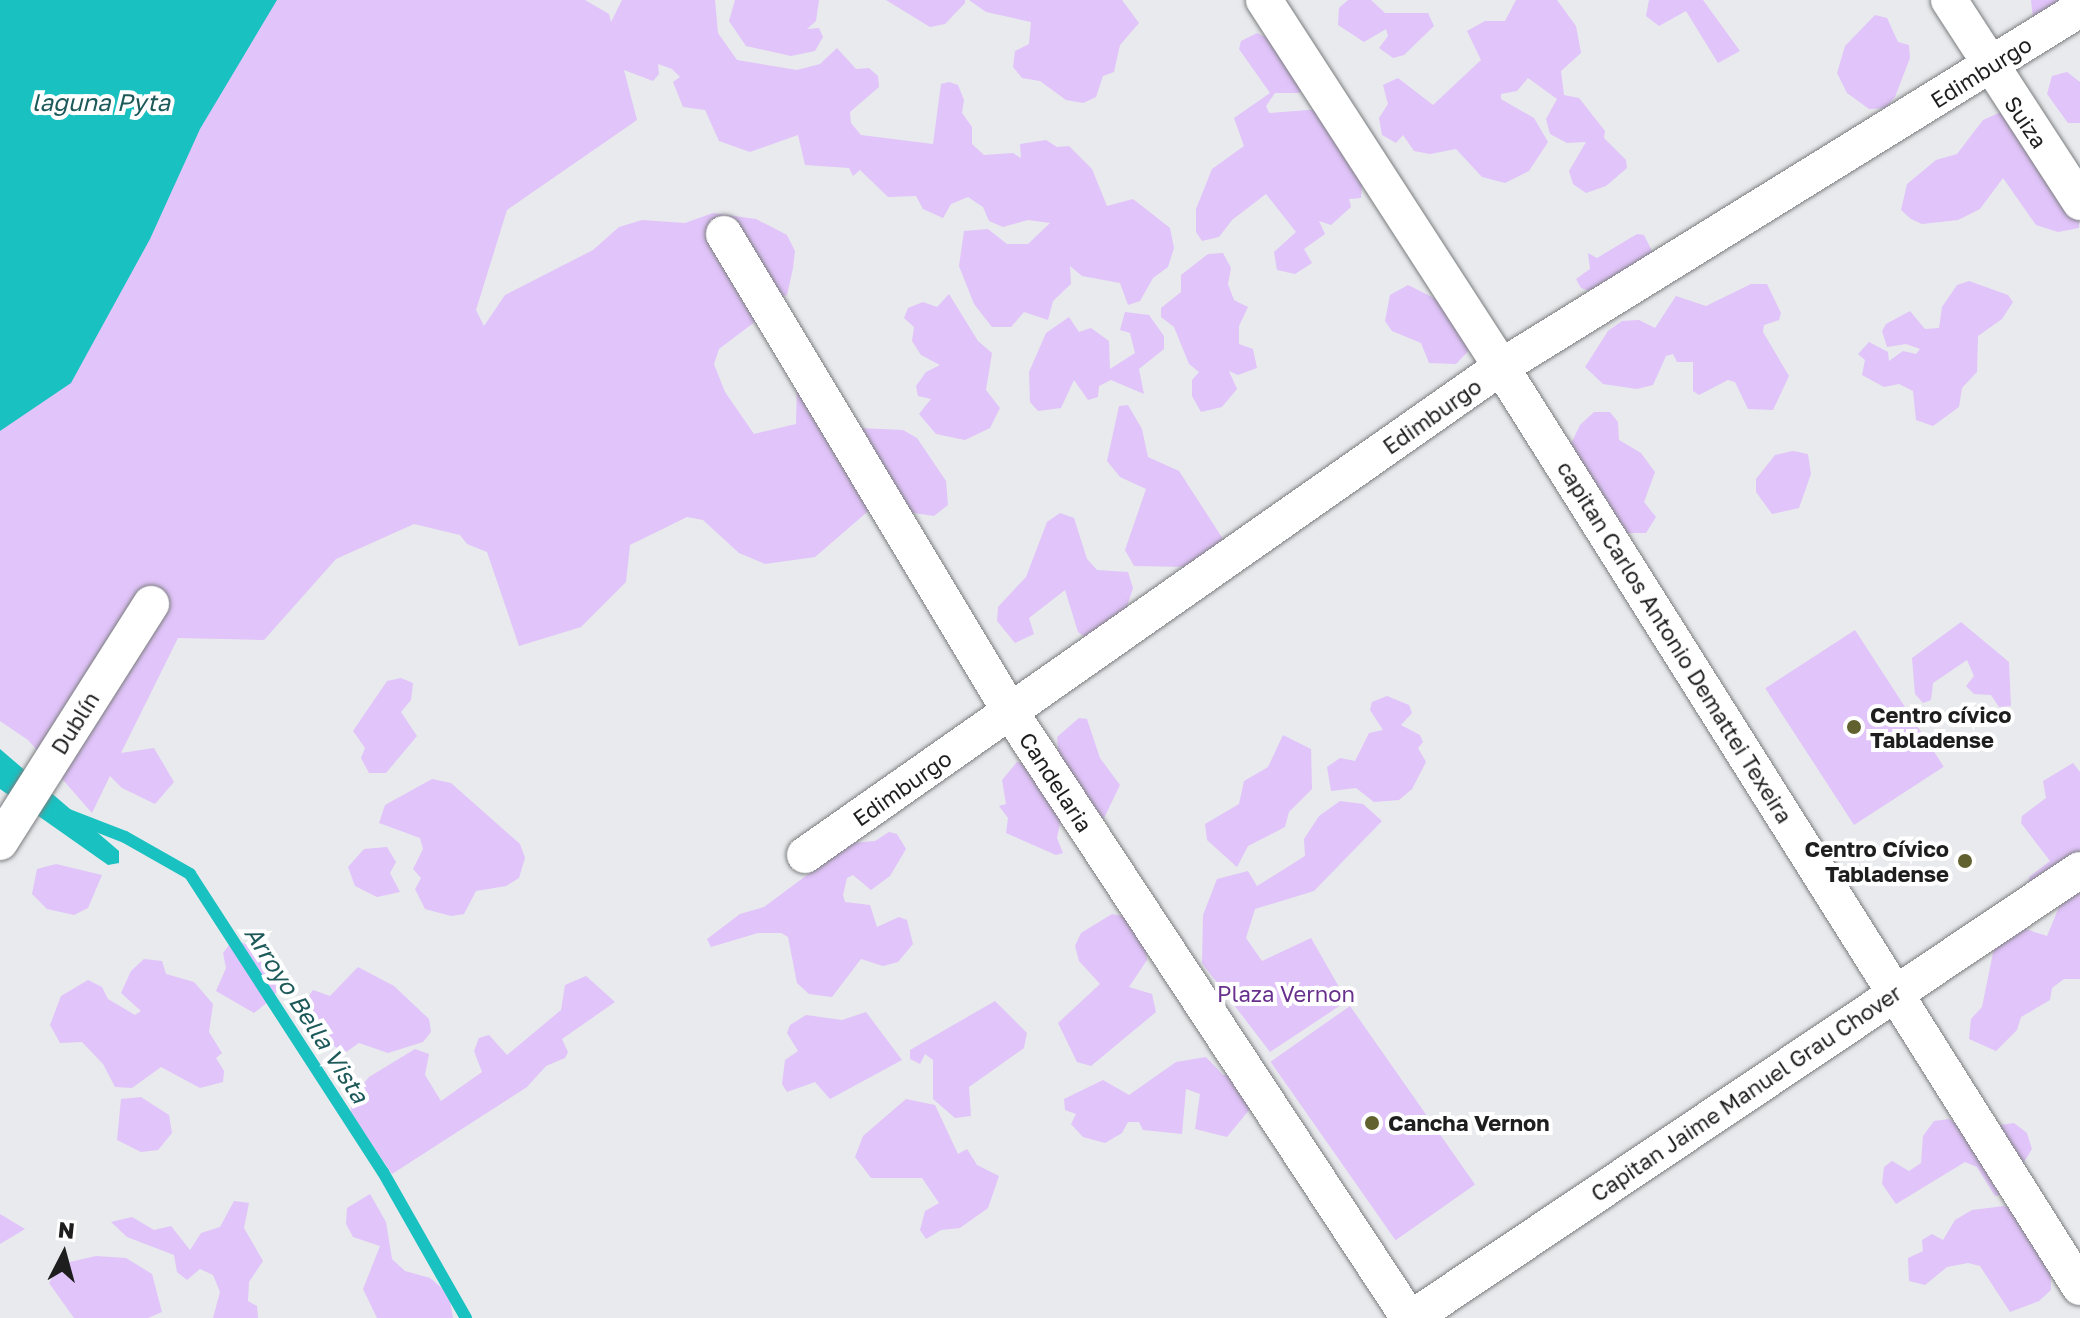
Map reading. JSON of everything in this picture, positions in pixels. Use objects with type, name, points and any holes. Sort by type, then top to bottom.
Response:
[{"type":"street","name":"capitan Carlos Antonio Demattei Texeira","points":[[1264,0],[1501,367],[2080,1287]]},
{"type":"street","name":"Suiza","points":[[1949,0],[1990,68],[2080,202]]},
{"type":"street","name":"Edimburgo","points":[[805,855],[1501,367],[1990,68],[2080,9]]},
{"type":"street","name":"Candelaria","points":[[724,234],[1011,713],[1410,1318]]},
{"type":"street","name":"Dublín","points":[[0,842],[151,604]]},
{"type":"street","name":"Capitan Jaime Manuel Grau Chover","points":[[1410,1318],[2080,870]]},
{"type":"green space","points":[[0,0],[585,0],[609,14],[611,22],[622,0],[715,0],[718,33],[737,60],[797,70],[820,64],[837,48],[856,69],[869,68],[878,76],[879,87],[850,112],[851,123],[861,135],[933,144],[941,84],[949,82],[958,85],[964,100],[962,113],[972,127],[972,144],[984,155],[1013,153],[1021,158],[1020,144],[1046,140],[1057,147],[1069,146],[1092,169],[1107,206],[1133,199],[1170,228],[1174,248],[1168,267],[1153,278],[1140,301],[1128,305],[1120,283],[1082,276],[1070,266],[1071,284],[1053,301],[1048,320],[1024,312],[1011,327],[992,327],[974,304],[959,266],[964,231],[988,229],[1007,244],[1028,244],[1050,223],[1028,220],[1003,227],[989,221],[983,207],[968,197],[951,204],[943,218],[923,209],[916,196],[888,197],[860,170],[853,176],[849,168],[805,165],[798,135],[750,152],[719,141],[705,110],[683,107],[673,82],[680,77],[672,69],[658,64],[659,74],[653,81],[624,70],[637,120],[507,210],[476,310],[484,326],[505,295],[593,250],[619,227],[642,220],[685,223],[713,213],[756,219],[787,235],[795,251],[793,268],[787,295],[772,301],[756,321],[719,349],[714,364],[725,392],[754,434],[796,424],[797,384],[860,428],[903,430],[917,438],[946,481],[948,505],[934,516],[873,507],[815,557],[765,564],[739,553],[703,520],[687,517],[630,545],[626,582],[581,627],[519,646],[487,552],[467,544],[460,535],[414,524],[336,559],[264,640],[178,638],[121,753],[154,748],[174,782],[155,804],[122,788],[110,776],[92,813],[28,740],[0,721]]},
{"type":"green space","points":[[735,0],[819,0],[816,21],[807,29],[819,28],[823,37],[815,51],[791,56],[746,46],[729,21]]},
{"type":"green space","points":[[886,0],[965,0],[965,3],[945,24],[930,27]]},
{"type":"green space","points":[[969,0],[1122,0],[1139,23],[1120,45],[1114,72],[1103,76],[1096,97],[1083,103],[1066,100],[1040,81],[1022,78],[1013,67],[1015,51],[1029,44],[1031,22],[986,12]]},
{"type":"green space","points":[[1348,0],[1371,0],[1385,13],[1428,13],[1434,26],[1404,55],[1393,58],[1379,48],[1388,36],[1386,29],[1364,42],[1338,25],[1339,8]]},
{"type":"green space","points":[[1516,0],[1557,0],[1576,26],[1581,53],[1561,71],[1564,95],[1579,98],[1605,131],[1604,138],[1626,160],[1627,168],[1606,186],[1586,193],[1573,184],[1569,171],[1586,142],[1567,143],[1550,134],[1546,119],[1557,99],[1528,78],[1517,91],[1501,94],[1501,99],[1534,118],[1548,142],[1529,171],[1505,183],[1482,177],[1456,149],[1430,154],[1414,151],[1403,135],[1396,143],[1382,135],[1379,118],[1388,104],[1383,85],[1398,78],[1433,105],[1481,60],[1467,31],[1485,21],[1505,21]]},
{"type":"green space","points":[[1649,0],[1703,0],[1740,51],[1718,63],[1686,11],[1659,26],[1646,16]]},
{"type":"green space","points":[[2031,0],[2080,0],[2033,18]]},
{"type":"green space","points":[[1875,15],[1887,18],[1898,42],[1909,45],[1910,58],[1895,97],[1886,108],[1869,109],[1847,93],[1837,73],[1845,46]]},
{"type":"green space","points":[[1257,33],[1286,47],[1305,87],[1299,93],[1275,93],[1266,106],[1269,113],[1320,109],[1347,148],[1344,158],[1363,175],[1361,198],[1349,199],[1351,207],[1331,225],[1319,221],[1325,234],[1304,249],[1312,263],[1295,274],[1277,270],[1274,252],[1296,232],[1266,194],[1232,220],[1219,237],[1202,241],[1196,232],[1196,209],[1212,169],[1244,146],[1234,118],[1270,93],[1239,49],[1241,41]]},
{"type":"green space","points":[[2067,72],[2080,82],[2080,123],[2068,123],[2047,94],[2052,76]]},
{"type":"green space","points":[[2001,112],[2080,189],[2079,228],[2058,232],[2036,225],[2003,178],[1980,209],[1958,220],[1922,224],[1901,210],[1907,184],[1936,160],[1957,154],[1983,120]]},
{"type":"green space","points":[[1637,234],[1644,235],[1653,253],[1605,296],[1581,288],[1576,279],[1590,269],[1588,253],[1597,258]]},
{"type":"green space","points":[[1223,253],[1231,268],[1228,284],[1234,300],[1248,307],[1239,326],[1239,344],[1253,349],[1257,368],[1238,375],[1229,371],[1237,389],[1222,407],[1201,412],[1192,396],[1192,380],[1199,372],[1189,364],[1174,327],[1161,317],[1161,308],[1181,292],[1181,275],[1208,254]]},
{"type":"green space","points":[[1969,281],[2008,295],[2013,302],[2002,319],[1978,336],[1977,372],[1962,388],[1959,407],[1933,426],[1916,420],[1913,391],[1899,384],[1884,387],[1862,375],[1865,360],[1858,354],[1869,342],[1888,352],[1889,361],[1903,351],[1916,354],[1920,349],[1906,344],[1887,347],[1882,331],[1886,324],[1910,311],[1925,329],[1939,328],[1942,307],[1957,285]]},
{"type":"green space","points":[[1751,284],[1767,284],[1781,313],[1779,320],[1764,325],[1763,332],[1789,376],[1773,410],[1748,409],[1735,382],[1728,380],[1699,395],[1693,391],[1693,362],[1677,362],[1673,354],[1666,356],[1653,385],[1637,389],[1603,384],[1585,367],[1608,331],[1622,321],[1639,320],[1655,328],[1676,296],[1706,306]]},
{"type":"green space","points":[[1408,285],[1442,302],[1476,343],[1456,364],[1429,363],[1421,343],[1392,331],[1385,321],[1390,295]]},
{"type":"green space","points":[[949,294],[978,341],[992,353],[986,390],[1000,408],[990,428],[965,440],[936,434],[919,414],[931,399],[918,396],[916,386],[926,372],[940,365],[921,355],[912,341],[914,327],[904,318],[908,308],[923,302],[937,307]]},
{"type":"green space","points":[[1125,312],[1149,315],[1164,336],[1164,349],[1139,369],[1144,394],[1111,380],[1099,386],[1098,397],[1088,400],[1074,380],[1061,408],[1038,411],[1030,402],[1029,372],[1046,333],[1069,317],[1079,332],[1091,328],[1109,341],[1110,369],[1135,353],[1130,333],[1120,330]]},
{"type":"green space","points":[[1128,405],[1142,429],[1148,457],[1179,471],[1223,539],[1188,567],[1134,566],[1125,550],[1146,489],[1120,477],[1107,461],[1119,406]]},
{"type":"green space","points":[[1594,412],[1610,412],[1618,422],[1619,440],[1641,453],[1655,472],[1644,502],[1656,517],[1646,533],[1620,533],[1570,446],[1580,425]]},
{"type":"green space","points":[[1793,451],[1808,454],[1811,474],[1799,508],[1772,514],[1756,492],[1756,479],[1775,455]]},
{"type":"green space","points":[[1060,513],[1074,518],[1087,559],[1097,570],[1128,572],[1133,588],[1122,622],[1092,642],[1078,632],[1065,590],[1029,618],[1034,634],[1015,643],[997,621],[998,607],[1026,577],[1047,522]]},
{"type":"green space","points":[[1961,622],[2009,662],[2011,706],[1999,707],[1991,695],[1974,694],[1966,686],[1974,676],[1967,660],[1933,683],[1931,700],[1923,703],[1915,694],[1912,658]]},
{"type":"green space","name":"Centro cívico Tabladense","points":[[1855,630],[1944,767],[1854,825],[1765,688]]},
{"type":"green space","points":[[401,678],[413,683],[411,700],[401,712],[417,736],[386,773],[369,773],[361,758],[365,748],[353,731],[387,681]]},
{"type":"green space","points":[[1387,696],[1409,705],[1412,713],[1401,725],[1420,735],[1423,742],[1418,748],[1426,762],[1412,789],[1399,800],[1374,802],[1356,788],[1331,791],[1327,767],[1340,758],[1355,761],[1369,733],[1383,730],[1370,710],[1372,702]]},
{"type":"green space","points":[[1079,718],[1087,719],[1100,758],[1120,785],[1104,818],[1088,814],[1059,763],[1057,737]]},
{"type":"green space","points":[[1283,735],[1311,749],[1312,789],[1289,812],[1285,827],[1248,846],[1237,867],[1207,840],[1205,824],[1239,804],[1244,781],[1268,767]]},
{"type":"green space","points":[[1017,762],[1043,767],[1065,799],[1057,838],[1063,853],[1056,855],[1006,833],[1008,818],[999,806],[1006,804],[1002,780]]},
{"type":"green space","points":[[2073,763],[2080,772],[2080,874],[2028,895],[2029,877],[2050,861],[2021,823],[2022,816],[2046,798],[2043,781]]},
{"type":"green space","points":[[432,779],[451,783],[520,844],[525,858],[519,878],[506,886],[476,891],[464,914],[451,916],[425,909],[415,889],[421,878],[413,869],[423,849],[420,838],[379,823],[385,805]]},
{"type":"green space","name":"Plaza Vernon","points":[[1340,801],[1363,804],[1382,821],[1314,891],[1255,909],[1246,938],[1262,961],[1311,938],[1347,1001],[1270,1052],[1202,963],[1203,915],[1217,879],[1248,871],[1257,886],[1305,856],[1304,839],[1319,816]]},
{"type":"green space","points":[[889,832],[897,834],[906,849],[890,876],[871,890],[853,875],[847,878],[843,895],[845,902],[870,905],[877,927],[899,917],[907,920],[913,944],[898,962],[883,966],[861,959],[832,997],[809,994],[797,983],[788,937],[781,933],[758,933],[711,947],[707,939],[740,914],[764,907],[850,843],[875,841]]},
{"type":"green space","points":[[387,847],[396,862],[390,873],[400,892],[377,897],[355,886],[348,867],[364,849]]},
{"type":"green space","points":[[56,864],[102,875],[88,908],[74,915],[47,909],[32,894],[37,869]]},
{"type":"green space","points":[[2080,888],[2080,979],[2064,979],[2052,988],[2050,1000],[2021,1017],[2017,1030],[1996,1051],[1969,1039],[1971,1019],[1982,1007],[1994,948],[2016,926],[2047,936],[2066,890]]},
{"type":"green space","points":[[1112,914],[1126,917],[1144,936],[1147,960],[1129,987],[1152,994],[1156,1012],[1091,1066],[1077,1062],[1058,1023],[1100,984],[1079,961],[1075,946],[1081,933]]},
{"type":"green space","points":[[233,940],[249,945],[266,967],[265,959],[284,978],[273,998],[254,1013],[216,991],[226,968],[223,953]]},
{"type":"green space","points":[[144,959],[162,961],[166,974],[194,982],[213,1004],[209,1032],[222,1053],[216,1058],[224,1071],[223,1082],[200,1088],[161,1067],[132,1088],[115,1087],[103,1064],[82,1042],[60,1043],[50,1025],[61,996],[88,980],[102,987],[108,999],[135,1015],[141,1011],[121,993],[131,971]]},
{"type":"green space","points":[[358,967],[394,986],[429,1019],[431,1032],[423,1042],[388,1053],[359,1043],[346,1052],[323,1041],[309,1019],[308,997],[313,990],[330,996]]},
{"type":"green space","points":[[586,976],[615,1002],[562,1039],[568,1052],[565,1058],[546,1066],[527,1087],[392,1174],[351,1113],[352,1097],[369,1077],[415,1049],[429,1054],[425,1075],[441,1101],[482,1072],[474,1051],[479,1038],[489,1035],[507,1055],[561,1010],[565,985]]},
{"type":"green space","points":[[995,1001],[1027,1033],[1024,1048],[969,1087],[971,1116],[955,1118],[933,1099],[933,1060],[925,1054],[920,1064],[910,1059],[910,1050]]},
{"type":"green space","name":"Cancha Vernon","points":[[1350,1006],[1475,1185],[1396,1240],[1271,1062]]},
{"type":"green space","points":[[866,1012],[902,1060],[830,1099],[815,1082],[787,1092],[782,1084],[785,1060],[798,1051],[787,1033],[790,1025],[806,1015],[842,1020]]},
{"type":"green space","points":[[1206,1057],[1223,1075],[1254,1074],[1259,1098],[1227,1137],[1195,1129],[1200,1094],[1186,1089],[1182,1134],[1143,1130],[1139,1122],[1128,1122],[1122,1133],[1105,1143],[1083,1137],[1071,1124],[1076,1114],[1065,1110],[1064,1099],[1103,1080],[1129,1095],[1176,1062]]},
{"type":"green space","points":[[141,1097],[169,1115],[172,1133],[158,1150],[141,1152],[117,1140],[121,1099]]},
{"type":"green space","points":[[906,1099],[935,1105],[958,1154],[967,1149],[977,1165],[999,1176],[988,1208],[960,1228],[941,1230],[926,1239],[920,1230],[925,1211],[939,1203],[922,1178],[871,1178],[855,1157],[863,1136]]},
{"type":"green space","points":[[1949,1119],[1964,1130],[2014,1123],[2027,1133],[2032,1149],[2004,1194],[1995,1196],[1977,1167],[1965,1162],[1896,1204],[1882,1184],[1884,1167],[1892,1161],[1909,1171],[1921,1163],[1923,1136],[1934,1121]]},
{"type":"green space","points":[[370,1194],[386,1222],[392,1259],[405,1271],[430,1278],[449,1294],[453,1318],[377,1318],[363,1289],[380,1246],[353,1237],[346,1224],[347,1208]]},
{"type":"green space","points":[[234,1201],[249,1203],[244,1228],[263,1261],[249,1282],[248,1301],[257,1306],[258,1318],[213,1318],[220,1292],[213,1275],[200,1269],[187,1280],[177,1272],[174,1255],[127,1237],[111,1222],[132,1217],[154,1230],[171,1226],[190,1250],[201,1233],[220,1227]]},
{"type":"green space","points":[[2004,1206],[2038,1218],[2050,1243],[2051,1290],[2039,1301],[2010,1312],[1980,1266],[1968,1263],[1947,1267],[1925,1285],[1909,1281],[1908,1258],[1923,1251],[1922,1240],[1932,1234],[1943,1240],[1955,1220],[1972,1210]]},
{"type":"green space","points":[[0,1214],[25,1229],[0,1244]]},
{"type":"green space","points":[[96,1256],[126,1258],[152,1274],[162,1312],[148,1318],[74,1318],[49,1283],[61,1264]]},
{"type":"water","name":"laguna Pyta","points":[[0,0],[277,0],[200,129],[150,239],[71,383],[0,431]]},
{"type":"water","points":[[0,749],[119,851],[119,863],[108,865],[0,789]]},
{"type":"waterway","name":"Arroyo Bella Vista","points":[[66,814],[125,837],[190,874],[383,1172],[466,1318]]},
{"type":"place","name":"Centro cívico Tabladense","points":[[1854,727]]},
{"type":"place","name":"Centro Cívico Tabladense","points":[[1965,861]]},
{"type":"place","name":"Cancha Vernon","points":[[1372,1123]]}]
